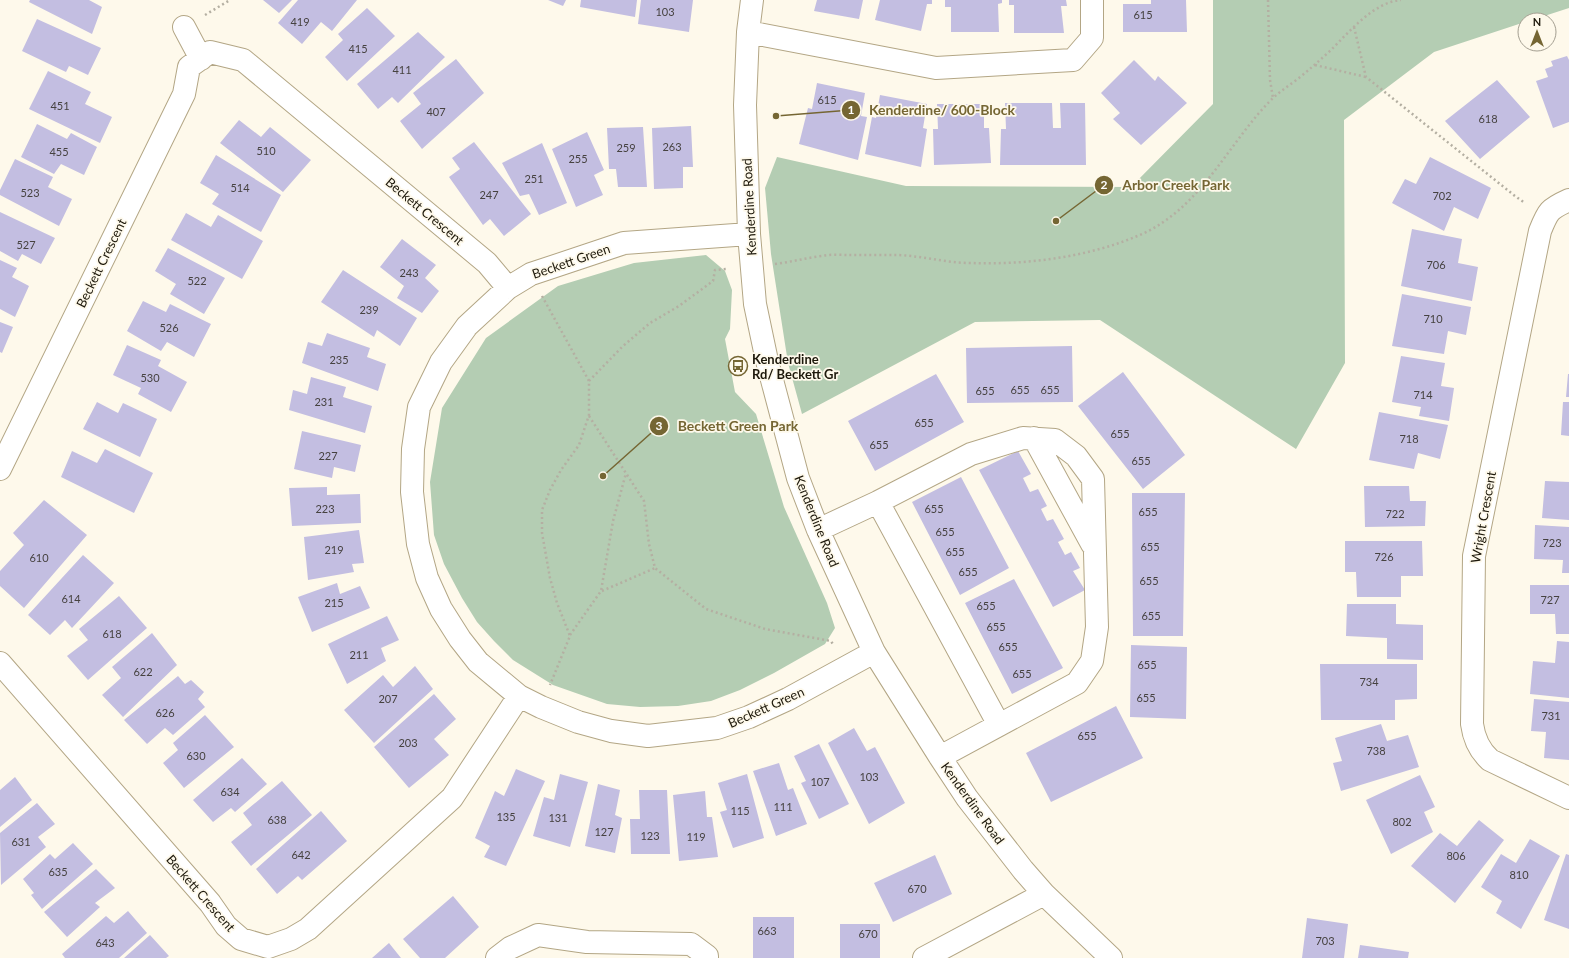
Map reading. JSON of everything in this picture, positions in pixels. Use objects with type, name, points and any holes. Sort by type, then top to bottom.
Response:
[{"type":"street","name":"Kenderdine Road","points":[[752,0],[748,32],[746,105],[749,234],[755,304],[767,361],[798,478],[818,530],[874,652],[940,757],[967,798],[1023,870],[1044,894],[1111,958]]},
{"type":"street","points":[[748,32],[936,68],[1073,60],[1092,38],[1092,0]]},
{"type":"street","points":[[184,27],[200,59]]},
{"type":"street","name":"Beckett Crescent","points":[[0,469],[184,94],[189,67],[210,52],[243,60],[487,263],[508,288]]},
{"type":"street","name":"Wright Crescent","points":[[1569,200],[1553,207],[1545,216],[1540,231],[1474,556],[1472,724],[1475,740],[1490,760],[1569,798]]},
{"type":"street","name":"Beckett Green","points":[[749,234],[624,242],[531,274],[508,288],[467,326],[441,362],[419,407],[413,449],[412,492],[418,544],[427,578],[441,609],[460,639],[478,662],[519,696],[541,708],[578,722],[611,731],[648,736],[717,728],[749,717],[788,700],[874,652]]},
{"type":"street","points":[[818,530],[878,502],[971,454],[1023,438],[1055,440],[1076,456],[1093,479],[1097,627],[1092,661],[1077,683],[940,757]]},
{"type":"street","points":[[1034,438],[1094,548]]},
{"type":"street","points":[[878,502],[998,725]]},
{"type":"street","name":"Beckett Crescent","points":[[0,663],[210,903],[226,926],[241,939],[271,953],[308,929],[452,798],[519,696]]},
{"type":"street","points":[[924,958],[1044,894]]},
{"type":"street","points":[[497,958],[510,948],[538,935],[587,942],[690,944],[707,956],[707,958]]},
{"type":"path","points":[[1268,0],[1270,80],[1273,98]]},
{"type":"path","points":[[589,381],[623,346],[650,323],[678,306],[713,281],[715,270],[789,262],[824,255],[900,255],[937,261],[971,263],[1008,262],[1076,255],[1112,245],[1143,234],[1168,219],[1189,200],[1209,179],[1243,133],[1273,98],[1315,65],[1354,27],[1373,11],[1395,0],[1401,0]]},
{"type":"path","points":[[1354,27],[1366,77]]},
{"type":"path","points":[[1315,65],[1366,77],[1520,199]]},
{"type":"path","points":[[531,274],[589,381],[589,415],[579,446],[561,470],[550,490],[542,510],[542,532],[550,578],[557,603],[570,636]]},
{"type":"path","points":[[589,415],[644,501],[649,544],[655,568],[706,609],[765,629],[831,641],[845,668]]},
{"type":"path","points":[[541,708],[570,636],[601,591],[613,521],[626,473]]},
{"type":"path","points":[[601,591],[655,568]]},
{"type":"green space","points":[[1213,0],[1569,0],[1569,8],[1557,12],[1517,12],[1517,25],[1434,52],[1344,120],[1345,363],[1296,449],[1100,320],[975,322],[802,414],[788,363],[771,254],[765,188],[777,157],[906,186],[1131,187],[1213,104]]},
{"type":"green space","points":[[706,255],[725,271],[732,290],[730,329],[725,339],[735,392],[756,414],[784,507],[827,603],[835,628],[825,644],[774,673],[740,690],[711,701],[678,706],[640,707],[607,704],[553,685],[513,660],[477,622],[462,598],[444,564],[434,535],[430,482],[442,408],[486,338],[558,286],[634,263]]},
{"type":"building","points":[[30,0],[89,0],[102,7],[92,34],[29,2]]},
{"type":"building","points":[[263,0],[292,0],[279,13]]},
{"type":"building","points":[[298,0],[357,0],[332,31],[321,22],[302,44],[278,23]]},
{"type":"building","points":[[548,0],[566,0],[563,6]]},
{"type":"building","points":[[581,0],[637,0],[635,17],[580,7]]},
{"type":"building","points":[[641,0],[693,0],[689,32],[638,24]]},
{"type":"building","points":[[817,0],[863,0],[859,19],[814,11]]},
{"type":"building","points":[[880,0],[932,0],[932,4],[927,4],[921,31],[875,20]]},
{"type":"building","points":[[945,0],[1002,0],[1002,3],[998,4],[999,32],[951,32],[951,7],[945,7]]},
{"type":"building","points":[[1009,0],[1066,0],[1067,6],[1061,6],[1064,33],[1014,33],[1014,5],[1009,5]]},
{"type":"building","points":[[1151,0],[1186,0],[1187,32],[1123,32],[1123,4],[1151,4]]},
{"type":"building","points":[[367,8],[395,36],[347,81],[325,57],[343,40],[338,34]]},
{"type":"building","points":[[37,19],[101,48],[88,75],[69,66],[66,72],[22,51]]},
{"type":"building","points":[[418,32],[445,57],[398,103],[392,97],[378,109],[357,84]]},
{"type":"building","points":[[1567,56],[1569,60],[1569,122],[1553,128],[1536,81],[1548,77],[1545,69],[1553,66],[1551,61]]},
{"type":"building","points":[[456,59],[484,93],[422,149],[400,121],[421,104],[413,93]]},
{"type":"building","points":[[1134,60],[1155,81],[1158,76],[1187,103],[1141,145],[1113,119],[1120,113],[1101,93]]},
{"type":"building","points":[[48,71],[91,92],[85,104],[112,117],[100,143],[29,109]]},
{"type":"building","points":[[1497,80],[1530,117],[1480,159],[1445,121]]},
{"type":"building","points":[[817,83],[865,93],[861,116],[867,117],[858,160],[799,144],[808,108],[812,109]]},
{"type":"building","points":[[880,95],[927,104],[923,128],[927,129],[921,167],[865,154],[872,117],[876,118]]},
{"type":"building","points":[[1005,103],[1052,103],[1053,128],[1061,128],[1060,103],[1085,103],[1086,165],[1000,165],[1001,129],[1006,129]]},
{"type":"building","points":[[937,104],[984,104],[984,128],[989,128],[991,163],[934,165],[933,129],[938,129]]},
{"type":"building","points":[[239,120],[261,137],[270,127],[311,160],[283,192],[220,143]]},
{"type":"building","points":[[37,124],[67,139],[71,133],[97,147],[84,175],[61,164],[54,174],[21,157]]},
{"type":"building","points":[[691,126],[693,167],[683,167],[683,188],[654,189],[652,128]]},
{"type":"building","points":[[643,127],[647,187],[618,187],[616,169],[609,169],[607,128]]},
{"type":"building","points":[[587,132],[604,170],[594,175],[603,195],[576,207],[552,149]]},
{"type":"building","points":[[474,142],[531,214],[504,236],[490,219],[483,225],[449,177],[460,169],[452,158]]},
{"type":"building","points":[[542,143],[567,203],[539,215],[529,194],[520,196],[502,163]]},
{"type":"building","points":[[216,155],[281,195],[261,232],[212,204],[219,194],[200,183]]},
{"type":"building","points":[[1430,157],[1491,188],[1478,219],[1454,207],[1444,231],[1392,203],[1405,179],[1416,184]]},
{"type":"building","points":[[15,159],[53,177],[48,187],[72,199],[59,226],[0,195],[0,190]]},
{"type":"building","points":[[0,212],[55,238],[41,264],[22,254],[18,261],[0,251]]},
{"type":"building","points":[[186,213],[211,227],[218,215],[263,241],[242,279],[171,240]]},
{"type":"building","points":[[1412,229],[1462,239],[1458,263],[1478,267],[1472,301],[1401,286]]},
{"type":"building","points":[[402,239],[436,265],[425,278],[439,291],[422,313],[397,298],[404,286],[380,267]]},
{"type":"building","points":[[168,248],[225,278],[204,314],[170,294],[176,284],[155,271]]},
{"type":"building","points":[[0,260],[17,268],[12,277],[29,286],[15,317],[0,309]]},
{"type":"building","points":[[343,270],[417,318],[400,346],[377,330],[374,337],[321,302]]},
{"type":"building","points":[[1402,294],[1471,307],[1466,335],[1448,331],[1444,354],[1392,346]]},
{"type":"building","points":[[143,301],[166,312],[170,304],[211,324],[194,357],[167,342],[161,351],[127,331]]},
{"type":"building","points":[[0,322],[13,327],[2,353],[0,352]]},
{"type":"building","points":[[327,333],[370,348],[367,357],[386,364],[378,391],[302,363],[308,342],[322,346]]},
{"type":"building","points":[[127,345],[161,360],[158,366],[187,382],[171,412],[138,394],[141,388],[113,375]]},
{"type":"building","points":[[1072,346],[1073,402],[967,403],[966,348]]},
{"type":"building","points":[[1401,356],[1445,363],[1441,386],[1454,388],[1449,421],[1419,416],[1421,407],[1392,402]]},
{"type":"building","points":[[1123,372],[1185,455],[1143,489],[1078,406]]},
{"type":"building","points":[[936,374],[964,422],[875,471],[848,421]]},
{"type":"building","points":[[1568,374],[1569,397],[1566,397]]},
{"type":"building","points":[[311,377],[346,387],[343,397],[372,406],[365,433],[289,410],[293,390],[307,394]]},
{"type":"building","points":[[97,402],[118,413],[123,403],[157,419],[140,457],[83,429]]},
{"type":"building","points":[[1563,402],[1569,402],[1569,436],[1561,435]]},
{"type":"building","points":[[1379,412],[1448,425],[1440,459],[1418,453],[1414,469],[1369,460]]},
{"type":"building","points":[[302,431],[361,445],[355,472],[334,467],[332,478],[294,469]]},
{"type":"building","points":[[105,449],[153,473],[134,513],[61,477],[72,451],[97,463]]},
{"type":"building","points":[[1018,451],[1031,474],[1023,478],[1030,492],[1038,489],[1047,506],[1041,509],[1047,521],[1053,519],[1064,539],[1058,542],[1065,555],[1071,552],[1080,568],[1073,571],[1085,590],[1053,607],[979,470]]},
{"type":"building","points":[[961,477],[1009,568],[960,595],[912,502]]},
{"type":"building","points":[[1545,481],[1569,482],[1569,520],[1542,518]]},
{"type":"building","points":[[1364,486],[1409,486],[1410,501],[1426,501],[1425,526],[1365,527]]},
{"type":"building","points":[[327,487],[327,495],[360,494],[361,523],[292,526],[289,488]]},
{"type":"building","points":[[1132,493],[1185,493],[1183,636],[1133,636]]},
{"type":"building","points":[[44,500],[87,535],[24,608],[0,586],[0,571],[24,545],[13,533]]},
{"type":"building","points":[[1535,525],[1569,527],[1569,573],[1562,573],[1563,560],[1534,559]]},
{"type":"building","points":[[359,530],[364,563],[352,564],[354,572],[308,580],[304,537]]},
{"type":"building","points":[[1345,541],[1422,541],[1423,576],[1401,576],[1401,597],[1357,597],[1356,572],[1345,572]]},
{"type":"building","points":[[83,555],[114,583],[72,628],[65,620],[50,635],[28,615]]},
{"type":"building","points":[[1014,579],[1063,668],[1012,694],[965,603]]},
{"type":"building","points":[[337,583],[340,594],[360,586],[370,608],[312,632],[298,597]]},
{"type":"building","points":[[1530,585],[1569,585],[1569,634],[1556,634],[1555,614],[1530,614]]},
{"type":"building","points":[[119,596],[147,628],[88,680],[67,656],[88,640],[79,629]]},
{"type":"building","points":[[1347,604],[1396,604],[1396,624],[1423,625],[1423,660],[1387,659],[1387,638],[1346,636]]},
{"type":"building","points":[[387,616],[399,640],[381,648],[386,661],[347,684],[328,644]]},
{"type":"building","points":[[152,633],[177,665],[123,717],[102,695],[121,678],[112,667]]},
{"type":"building","points":[[1557,641],[1569,642],[1569,698],[1530,694],[1533,661],[1555,663]]},
{"type":"building","points":[[1131,645],[1187,647],[1186,719],[1130,717]]},
{"type":"building","points":[[1320,664],[1417,664],[1417,699],[1395,700],[1395,720],[1321,720]]},
{"type":"building","points":[[415,666],[433,689],[374,743],[344,710],[383,675],[393,687]]},
{"type":"building","points":[[178,676],[185,684],[191,680],[204,692],[198,699],[205,707],[173,735],[165,728],[147,744],[124,720]]},
{"type":"building","points":[[434,694],[456,719],[434,739],[449,755],[409,788],[374,747]]},
{"type":"building","points":[[1534,699],[1569,702],[1569,760],[1544,758],[1546,732],[1531,731]]},
{"type":"building","points":[[1116,706],[1143,758],[1051,802],[1026,753]]},
{"type":"building","points":[[205,715],[234,747],[184,788],[163,763],[178,750],[173,743]]},
{"type":"building","points":[[1381,724],[1387,741],[1408,735],[1419,767],[1341,791],[1333,763],[1342,761],[1335,738]]},
{"type":"building","points":[[854,728],[867,751],[875,747],[905,803],[869,824],[828,743]]},
{"type":"building","points":[[819,744],[849,804],[819,819],[801,783],[806,781],[794,756]]},
{"type":"building","points":[[242,758],[267,784],[235,812],[231,808],[213,822],[193,800]]},
{"type":"building","points":[[779,763],[788,790],[793,788],[807,824],[776,836],[753,771]]},
{"type":"building","points":[[516,769],[545,781],[506,866],[484,857],[490,846],[475,838],[495,791],[504,796]]},
{"type":"building","points":[[560,774],[588,782],[570,847],[533,836],[544,797],[554,800]]},
{"type":"building","points":[[747,774],[764,838],[733,848],[720,812],[727,810],[718,783]]},
{"type":"building","points":[[1420,775],[1435,807],[1424,812],[1433,832],[1391,854],[1366,800]]},
{"type":"building","points":[[15,777],[32,800],[0,827],[0,790]]},
{"type":"building","points":[[282,781],[312,815],[251,866],[231,842],[252,825],[243,813]]},
{"type":"building","points":[[598,784],[620,790],[615,815],[622,818],[615,853],[585,846]]},
{"type":"building","points":[[639,790],[667,790],[670,854],[631,854],[630,819],[640,819]]},
{"type":"building","points":[[705,791],[707,817],[712,817],[718,857],[679,861],[673,795]]},
{"type":"building","points":[[37,803],[55,824],[38,837],[46,847],[1,885],[0,833]]},
{"type":"building","points":[[321,811],[347,841],[302,880],[298,876],[277,894],[256,869]]},
{"type":"building","points":[[1479,820],[1504,840],[1455,903],[1411,866],[1440,833],[1457,846]]},
{"type":"building","points":[[1530,839],[1560,856],[1521,929],[1496,913],[1502,901],[1481,887],[1501,854],[1516,863]]},
{"type":"building","points":[[73,843],[93,864],[42,909],[31,895],[34,893],[23,879],[50,854],[55,859]]},
{"type":"building","points":[[1566,854],[1569,855],[1569,929],[1544,920]]},
{"type":"building","points":[[935,855],[952,894],[893,922],[874,883]]},
{"type":"building","points":[[96,869],[115,888],[95,903],[100,907],[67,937],[44,912]]},
{"type":"building","points":[[453,896],[479,927],[445,958],[420,958],[403,939]]},
{"type":"building","points":[[128,911],[147,933],[119,958],[65,958],[62,954],[106,916],[114,923]]},
{"type":"building","points":[[753,917],[794,917],[794,958],[753,958]]},
{"type":"building","points":[[1307,918],[1348,924],[1344,958],[1302,958]]},
{"type":"building","points":[[840,924],[880,924],[880,958],[840,958]]},
{"type":"building","points":[[150,935],[169,956],[166,958],[124,958]]},
{"type":"building","points":[[389,943],[401,958],[372,958]]},
{"type":"building","points":[[1360,945],[1409,952],[1408,958],[1358,958]]},
{"type":"place","name":"Kenderdine/ 600-Block","points":[[776,116]]},
{"type":"place","name":"Arbor Creek Park","points":[[1056,221]]},
{"type":"place","name":"Kenderdine Rd/ Beckett Gr","points":[[738,366]]},
{"type":"place","name":"Beckett Green Park","points":[[603,476]]}]
